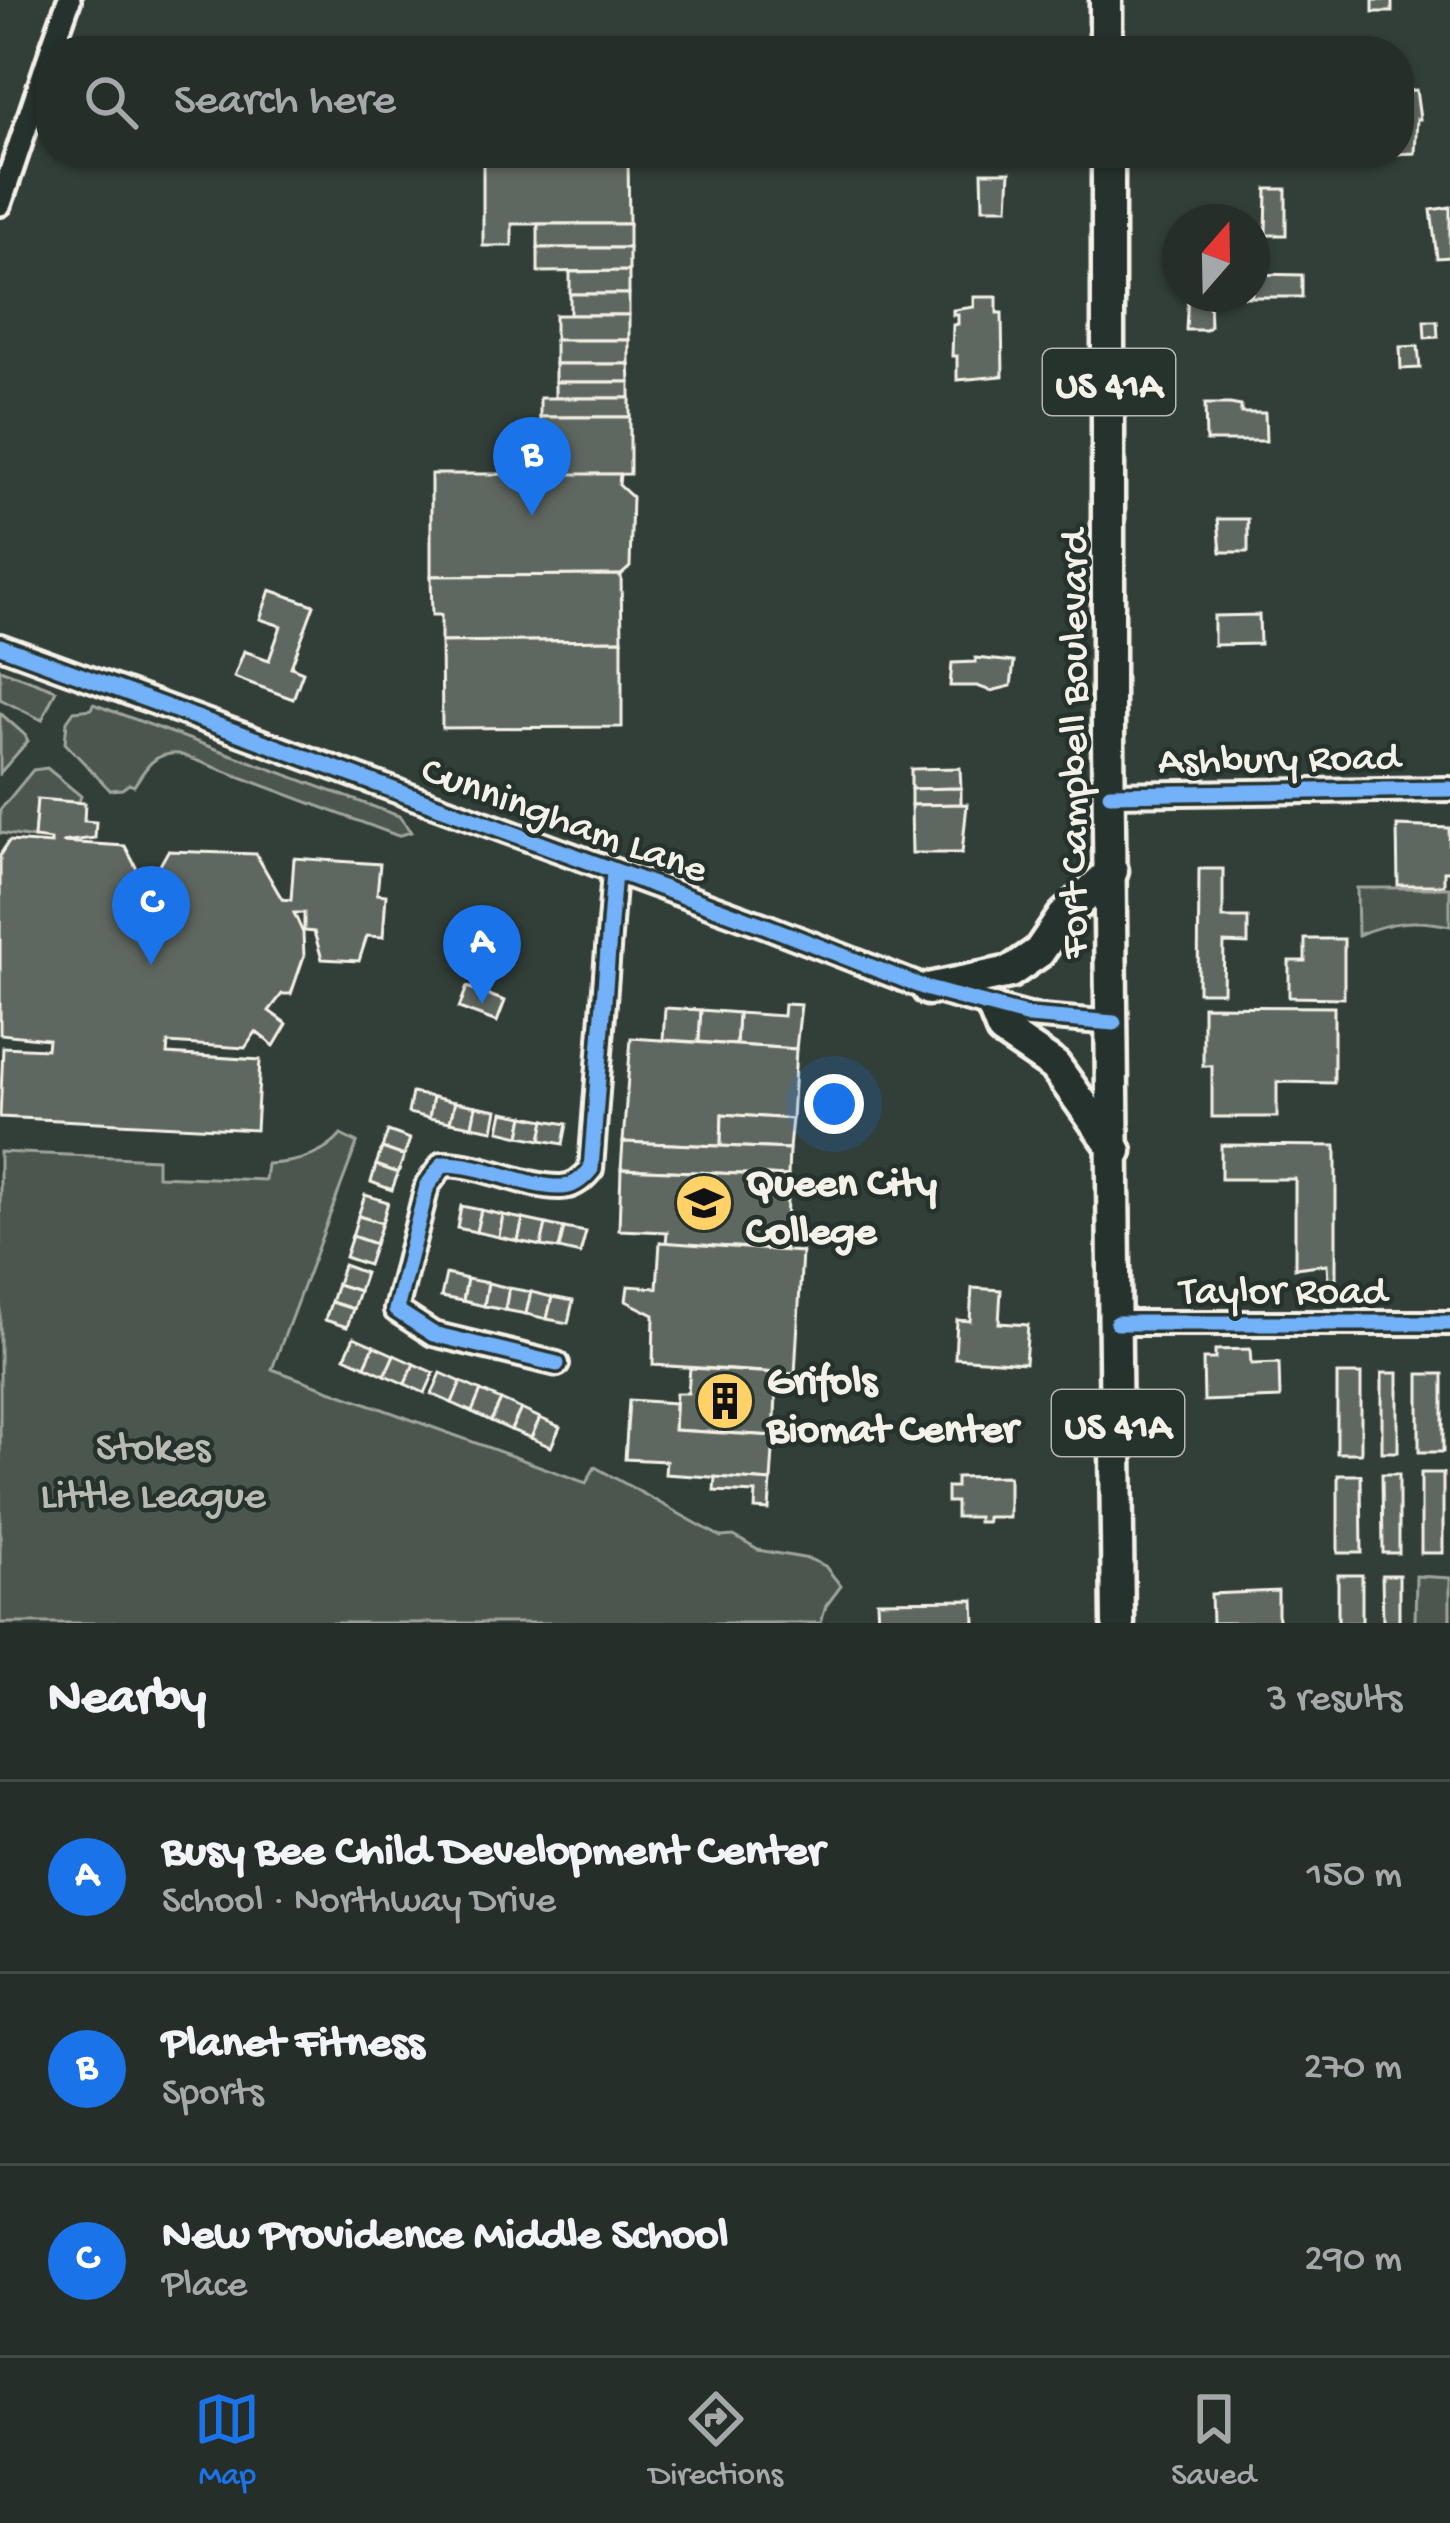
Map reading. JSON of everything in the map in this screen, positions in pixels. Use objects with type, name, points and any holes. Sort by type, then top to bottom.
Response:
[{"type":"highway","points":[[1106,0],[1106,36]]},
{"type":"highway","name":"Fort Campbell Boulevard","points":[[1108,168],[1118,1623]]},
{"type":"highway","points":[[928,989],[1010,973],[1039,952],[1063,917],[1112,871]]},
{"type":"highway","points":[[994,1010],[1002,1030],[1054,1066],[1116,1151]]},
{"type":"street","points":[[57,36],[69,0]]},
{"type":"street","points":[[0,203],[36,96]]},
{"type":"street","name":"Cunningham Lane","points":[[0,646],[928,989],[994,1010],[1114,1022]]},
{"type":"street","name":"Ashbury Road","points":[[1109,794],[1450,789]]},
{"type":"street","points":[[556,1364],[433,1334],[396,1310],[427,1186],[443,1164],[467,1164],[560,1188],[580,1181],[592,1168],[614,872]]},
{"type":"street","name":"Taylor Road","points":[[1117,1323],[1450,1323]]},
{"type":"green space","points":[[0,669],[56,690],[42,720],[0,699]]},
{"type":"green space","points":[[93,704],[399,816],[411,832],[398,836],[179,754],[157,758],[134,786],[110,790],[65,743],[67,721],[74,711],[91,709]]},
{"type":"green space","points":[[0,713],[28,741],[0,773]]},
{"type":"green space","points":[[47,768],[81,796],[79,802],[37,799],[34,838],[0,833],[0,810],[33,770]]},
{"type":"green space","points":[[1357,888],[1450,888],[1450,926],[1403,923],[1358,935]]},
{"type":"green space","name":"Stokes Little League","points":[[341,1135],[357,1143],[272,1369],[586,1483],[595,1467],[721,1537],[734,1536],[758,1550],[825,1566],[841,1586],[826,1606],[821,1623],[0,1623],[0,1152],[157,1159],[157,1176],[265,1180],[267,1164],[307,1157],[326,1149]]},
{"type":"green space","points":[[1416,1576],[1450,1578],[1450,1623],[1415,1623]]},
{"type":"building","points":[[1373,0],[1392,0],[1392,12],[1373,12]]},
{"type":"building","points":[[1414,90],[1420,119],[1414,153]]},
{"type":"building","points":[[483,168],[628,168],[629,224],[512,224],[512,246],[483,246]]},
{"type":"building","points":[[982,172],[1010,172],[1008,208],[983,208]]},
{"type":"building","points":[[1267,189],[1286,189],[1286,235],[1270,235]]},
{"type":"building","points":[[1450,207],[1450,257],[1437,258],[1431,210]]},
{"type":"building","points":[[538,224],[629,224],[629,248],[538,248]]},
{"type":"building","points":[[538,248],[629,248],[629,271],[538,272]]},
{"type":"building","points":[[629,271],[629,294],[570,294],[570,272]]},
{"type":"building","points":[[1270,274],[1302,275],[1302,297],[1270,297]]},
{"type":"building","points":[[570,294],[629,294],[629,315],[570,315]]},
{"type":"building","points":[[974,297],[997,297],[997,313],[1002,313],[1003,376],[957,380],[957,356],[952,356],[958,315],[953,310],[974,307]]},
{"type":"building","points":[[1187,312],[1210,312],[1210,327],[1186,330]]},
{"type":"building","points":[[555,315],[629,315],[629,340],[555,340]]},
{"type":"building","points":[[1424,321],[1437,321],[1438,337],[1425,338]]},
{"type":"building","points":[[555,340],[629,340],[629,364],[555,364]]},
{"type":"building","points":[[1418,346],[1420,368],[1401,369],[1400,347]]},
{"type":"building","points":[[555,364],[629,364],[630,382],[555,382]]},
{"type":"building","points":[[555,382],[630,382],[630,398],[555,398]]},
{"type":"building","points":[[540,398],[630,398],[630,417],[540,417]]},
{"type":"building","points":[[1205,404],[1230,404],[1241,406],[1241,413],[1265,413],[1266,441],[1206,441]]},
{"type":"building","points":[[540,417],[630,417],[630,474],[541,475]]},
{"type":"building","points":[[431,474],[620,474],[619,485],[632,497],[630,567],[621,575],[431,576]]},
{"type":"building","points":[[1218,519],[1248,519],[1248,552],[1221,552]]},
{"type":"building","points":[[621,575],[622,640],[441,642],[441,615],[432,615],[431,576]]},
{"type":"building","points":[[270,590],[314,605],[291,667],[303,672],[293,699],[234,677],[244,651],[269,660],[281,626],[260,619]]},
{"type":"building","points":[[1259,615],[1260,644],[1214,645],[1214,616]]},
{"type":"building","points":[[622,640],[622,727],[442,728],[441,642]]},
{"type":"building","points":[[976,658],[1014,662],[1011,686],[991,691],[950,686],[952,663],[976,662]]},
{"type":"building","points":[[960,768],[961,788],[911,789],[911,769]]},
{"type":"building","points":[[961,788],[961,804],[911,805],[911,789]]},
{"type":"building","points":[[37,799],[85,803],[84,821],[96,822],[95,838],[62,842],[125,846],[139,873],[155,874],[168,851],[256,854],[282,899],[291,900],[294,858],[380,864],[377,894],[386,895],[383,937],[367,936],[359,961],[322,959],[314,932],[304,931],[304,913],[294,913],[303,933],[304,956],[291,994],[282,994],[269,1011],[287,1024],[274,1046],[256,1032],[245,1048],[168,1043],[167,1054],[260,1060],[256,1130],[0,1117],[3,1047],[47,1049],[48,1039],[0,1034],[0,855],[9,841],[51,844],[51,840],[34,838]]},
{"type":"building","points":[[967,804],[962,853],[912,853],[911,805]]},
{"type":"building","points":[[1397,826],[1449,828],[1450,871],[1444,871],[1444,885],[1398,885]]},
{"type":"building","points":[[1199,869],[1223,869],[1223,918],[1248,918],[1248,944],[1224,943],[1223,992],[1198,992]]},
{"type":"building","points":[[1305,939],[1344,939],[1344,998],[1289,997],[1289,961],[1305,961]]},
{"type":"building","points":[[467,987],[505,1001],[497,1022],[459,1008]]},
{"type":"building","points":[[784,1004],[801,1005],[796,1049],[736,1045],[738,1013],[783,1016]]},
{"type":"building","points":[[1203,1006],[1334,1007],[1334,1083],[1277,1082],[1277,1117],[1212,1117],[1212,1066],[1203,1066]]},
{"type":"building","points":[[665,1008],[701,1010],[699,1042],[663,1040]]},
{"type":"building","points":[[701,1010],[738,1013],[736,1045],[699,1042]]},
{"type":"building","points":[[631,1038],[796,1049],[792,1119],[722,1114],[721,1146],[623,1142]]},
{"type":"building","points":[[412,1093],[433,1097],[429,1118],[408,1113]]},
{"type":"building","points":[[433,1097],[455,1102],[450,1122],[429,1118]]},
{"type":"building","points":[[455,1102],[476,1106],[472,1126],[450,1122]]},
{"type":"building","points":[[476,1106],[497,1110],[493,1130],[472,1126]]},
{"type":"building","points":[[503,1112],[524,1116],[520,1136],[499,1131]]},
{"type":"building","points":[[722,1114],[792,1119],[789,1149],[721,1146]]},
{"type":"building","points":[[524,1116],[545,1120],[541,1140],[520,1136]]},
{"type":"building","points":[[545,1120],[567,1124],[563,1144],[541,1140]]},
{"type":"building","points":[[388,1131],[410,1139],[404,1156],[382,1148]]},
{"type":"building","points":[[623,1142],[789,1149],[788,1176],[621,1169]]},
{"type":"building","points":[[1221,1145],[1336,1146],[1336,1279],[1328,1279],[1327,1264],[1295,1268],[1295,1179],[1221,1179]]},
{"type":"building","points":[[382,1148],[404,1156],[398,1173],[376,1165]]},
{"type":"building","points":[[376,1165],[398,1173],[392,1190],[371,1182]]},
{"type":"building","name":"Queen City College","points":[[621,1169],[788,1176],[785,1249],[666,1244],[667,1232],[619,1230]]},
{"type":"building","points":[[365,1195],[388,1202],[382,1223],[358,1216]]},
{"type":"building","points":[[461,1206],[481,1210],[476,1232],[457,1228]]},
{"type":"building","points":[[481,1210],[503,1215],[499,1237],[476,1232]]},
{"type":"building","points":[[503,1215],[523,1219],[518,1241],[499,1237]]},
{"type":"building","points":[[358,1216],[382,1223],[375,1244],[352,1236]]},
{"type":"building","points":[[523,1219],[546,1224],[541,1246],[518,1241]]},
{"type":"building","points":[[546,1224],[564,1228],[559,1249],[541,1246]]},
{"type":"building","points":[[564,1228],[586,1232],[580,1254],[559,1249]]},
{"type":"building","points":[[352,1236],[375,1244],[368,1265],[345,1257]]},
{"type":"building","points":[[660,1242],[802,1252],[795,1374],[653,1365],[654,1315],[626,1301],[628,1286],[657,1288]]},
{"type":"building","points":[[343,1265],[365,1273],[359,1291],[337,1284]]},
{"type":"building","points":[[446,1274],[467,1279],[463,1301],[441,1297]]},
{"type":"building","points":[[467,1279],[488,1283],[484,1306],[463,1301]]},
{"type":"building","points":[[488,1283],[509,1288],[505,1310],[484,1306]]},
{"type":"building","points":[[337,1284],[359,1291],[353,1309],[331,1302]]},
{"type":"building","points":[[509,1288],[531,1292],[526,1314],[505,1310]]},
{"type":"building","points":[[972,1288],[1001,1290],[999,1323],[1028,1325],[1025,1363],[955,1358],[957,1320],[970,1321]]},
{"type":"building","points":[[531,1292],[552,1297],[547,1319],[526,1314]]},
{"type":"building","points":[[552,1297],[573,1301],[568,1323],[547,1319]]},
{"type":"building","points":[[331,1302],[353,1309],[347,1327],[325,1320]]},
{"type":"building","points":[[354,1337],[374,1346],[365,1366],[345,1357]]},
{"type":"building","points":[[374,1346],[394,1355],[385,1375],[365,1366]]},
{"type":"building","points":[[1250,1349],[1251,1364],[1279,1363],[1280,1398],[1204,1401],[1203,1359],[1215,1359],[1215,1350]]},
{"type":"building","points":[[394,1355],[414,1364],[405,1384],[385,1375]]},
{"type":"building","points":[[414,1364],[434,1373],[425,1393],[405,1384]]},
{"type":"building","name":"Grifols Biomat Center","points":[[690,1368],[777,1373],[774,1436],[674,1430],[676,1393],[688,1393]]},
{"type":"building","points":[[441,1373],[461,1382],[452,1403],[432,1394]]},
{"type":"building","points":[[1382,1373],[1398,1373],[1398,1452],[1382,1452]]},
{"type":"building","points":[[1337,1374],[1361,1374],[1361,1453],[1337,1453]]},
{"type":"building","points":[[1419,1374],[1443,1374],[1443,1452],[1419,1452]]},
{"type":"building","points":[[461,1382],[481,1391],[472,1412],[452,1403]]},
{"type":"building","points":[[481,1391],[501,1400],[491,1421],[472,1412]]},
{"type":"building","points":[[501,1400],[521,1409],[511,1430],[491,1421]]},
{"type":"building","points":[[629,1400],[675,1403],[674,1430],[774,1436],[771,1481],[665,1474],[666,1461],[625,1459]]},
{"type":"building","points":[[521,1409],[540,1418],[531,1438],[511,1430]]},
{"type":"building","points":[[540,1418],[560,1427],[551,1447],[531,1438]]},
{"type":"building","points":[[1421,1473],[1443,1473],[1443,1553],[1421,1553]]},
{"type":"building","points":[[1382,1474],[1399,1474],[1399,1553],[1383,1553]]},
{"type":"building","points":[[1338,1475],[1361,1475],[1362,1553],[1338,1553]]},
{"type":"building","points":[[1009,1476],[1009,1517],[978,1522],[978,1517],[956,1517],[956,1502],[947,1502],[947,1487],[956,1487],[956,1477]]},
{"type":"building","points":[[715,1477],[771,1481],[769,1510],[755,1509],[756,1493],[714,1491]]},
{"type":"building","points":[[1338,1575],[1362,1575],[1362,1623],[1338,1623]]},
{"type":"building","points":[[1382,1575],[1399,1575],[1399,1623],[1383,1623]]},
{"type":"building","points":[[1278,1591],[1278,1623],[1212,1623],[1211,1594]]},
{"type":"building","points":[[974,1600],[975,1623],[878,1623],[877,1601]]},
{"type":"cycle path","points":[[0,646],[928,989],[1029,1016],[1114,1023]]},
{"type":"cycle path","points":[[1110,794],[1450,789]]},
{"type":"cycle path","points":[[557,1364],[433,1334],[396,1310],[427,1186],[443,1164],[559,1187],[577,1182],[591,1169],[614,872]]},
{"type":"cycle path","points":[[1117,1323],[1450,1323]]},
{"type":"place","name":"Planet Fitness","points":[[532,516]]},
{"type":"place","name":"New Providence Middle School","points":[[151,965]]},
{"type":"place","name":"Busy Bee Child Development Center","points":[[482,1004]]},
{"type":"place","name":"Queen City College","points":[[704,1203]]},
{"type":"place","name":"Grifols Biomat Center","points":[[725,1401]]}]
